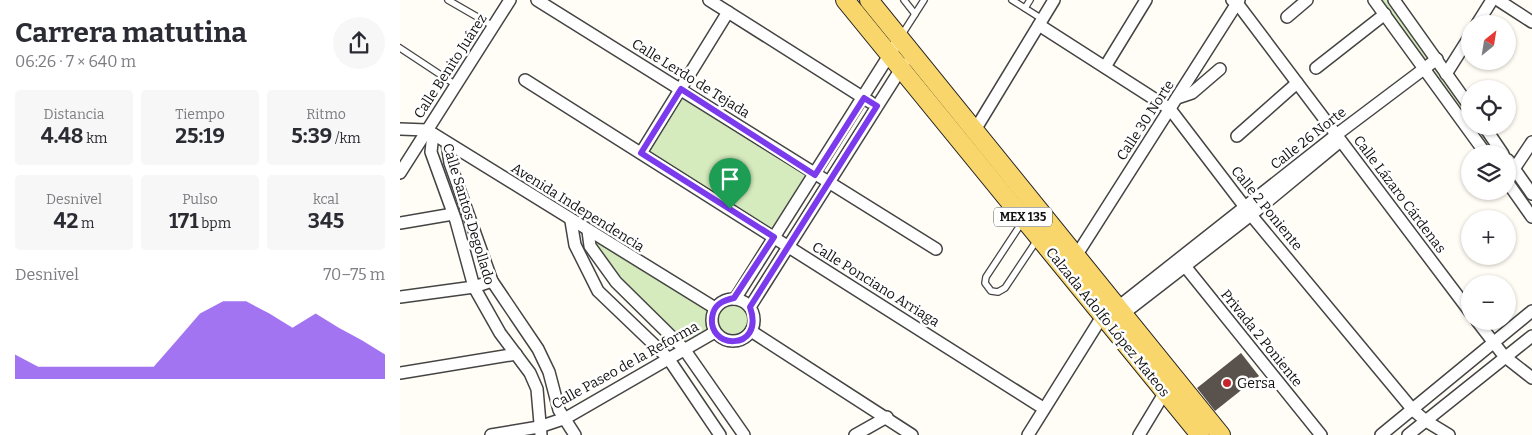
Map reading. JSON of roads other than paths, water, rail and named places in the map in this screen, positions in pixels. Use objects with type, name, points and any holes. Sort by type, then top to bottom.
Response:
[{"type":"main road","name":"Calzada Adolfo López Mateos","points":[[845,0],[1039,237],[1110,318],[1221,435]]},
{"type":"main road","name":"Calzada Adolfo López Mateos","points":[[869,0],[1076,256],[1110,318],[1165,392],[1200,435]]},
{"type":"street","name":"Calle Benito Juárez","points":[[400,173],[430,132],[456,85],[510,0]]},
{"type":"street","name":"Calle Lerdo de Tejada","points":[[537,0],[936,249]]},
{"type":"street","points":[[709,0],[877,106]]},
{"type":"street","points":[[975,130],[1054,0]]},
{"type":"street","points":[[1105,67],[1146,0]]},
{"type":"street","points":[[1287,17],[1307,0]]},
{"type":"street","points":[[1374,0],[1480,145]]},
{"type":"street","points":[[1394,0],[1461,94]]},
{"type":"street","points":[[1483,15],[1492,0]]},
{"type":"street","points":[[1498,0],[1532,22]]},
{"type":"street","name":"Calle Lázaro Cárdenas","points":[[1236,1],[1461,300]]},
{"type":"street","name":"Calle 30 Norte","points":[[1076,256],[1177,98],[1236,1]]},
{"type":"street","points":[[641,153],[728,12]]},
{"type":"street","points":[[1316,68],[1384,14]]},
{"type":"street","name":"Calle 2 Poniente","points":[[1040,22],[1170,109],[1249,211],[1413,410],[1426,421],[1450,435]]},
{"type":"street","points":[[750,307],[877,106],[896,62],[900,38]]},
{"type":"street","name":"Calle 26 Norte","points":[[1028,435],[1043,408],[1110,318],[1249,211],[1338,138],[1426,70],[1441,65],[1461,45]]},
{"type":"street","points":[[734,298],[864,98],[896,62],[912,53]]},
{"type":"street","points":[[1177,98],[1192,94],[1220,70]]},
{"type":"street","name":"Calle Ponciano Arriaga","points":[[525,80],[1043,408]]},
{"type":"street","points":[[1237,136],[1297,83]]},
{"type":"street","points":[[402,131],[430,132]]},
{"type":"street","name":"Avenida Independencia","points":[[430,132],[714,308]]},
{"type":"street","name":"Calle Santos Degollado","points":[[430,132],[431,152],[453,214],[474,287],[500,333],[530,373],[537,389],[540,431]]},
{"type":"street","points":[[1516,160],[1532,142]]},
{"type":"street","name":"Calle Santos Degollado","points":[[447,143],[450,163],[492,281],[514,318],[538,349],[549,372],[559,410],[566,418],[575,435]]},
{"type":"street","points":[[1516,172],[1532,194]]},
{"type":"street","points":[[1516,194],[1532,217]]},
{"type":"street","points":[[400,223],[453,214]]},
{"type":"street","points":[[572,221],[575,245],[598,291],[668,358],[720,435]]},
{"type":"street","points":[[588,231],[590,246],[616,282],[684,349],[744,435]]},
{"type":"street","name":"Privada 2 Poniente","points":[[1182,263],[1321,435]]},
{"type":"street","points":[[400,297],[474,287],[492,281]]},
{"type":"street","points":[[734,298],[743,301],[750,307],[754,319],[751,331],[744,339],[734,342],[723,339],[715,332],[711,320],[714,308],[723,301],[734,298]]},
{"type":"street","points":[[1381,435],[1532,311]]},
{"type":"street","points":[[1484,330],[1504,356],[1532,378]]},
{"type":"street","points":[[751,331],[887,417],[912,435]]},
{"type":"street","name":"Calle Paseo de la Reforma","points":[[492,435],[540,431],[715,332]]},
{"type":"street","points":[[1408,435],[1504,356],[1532,336]]},
{"type":"street","points":[[400,373],[516,354]]},
{"type":"street","points":[[1139,435],[1165,392]]},
{"type":"street","points":[[855,435],[887,417]]},
{"type":"lane","points":[[448,0],[493,26]]},
{"type":"lane","points":[[904,0],[915,14]]},
{"type":"lane","points":[[900,38],[924,0]]},
{"type":"lane","points":[[1012,0],[1025,8],[1040,22]]},
{"type":"lane","points":[[1025,8],[1030,0]]},
{"type":"lane","points":[[400,48],[456,85]]},
{"type":"lane","points":[[1025,220],[986,277],[986,283],[991,291],[998,292],[1005,288],[1039,237]]},
{"type":"place","name":"Gersa","points":[[1227,383]]}]
